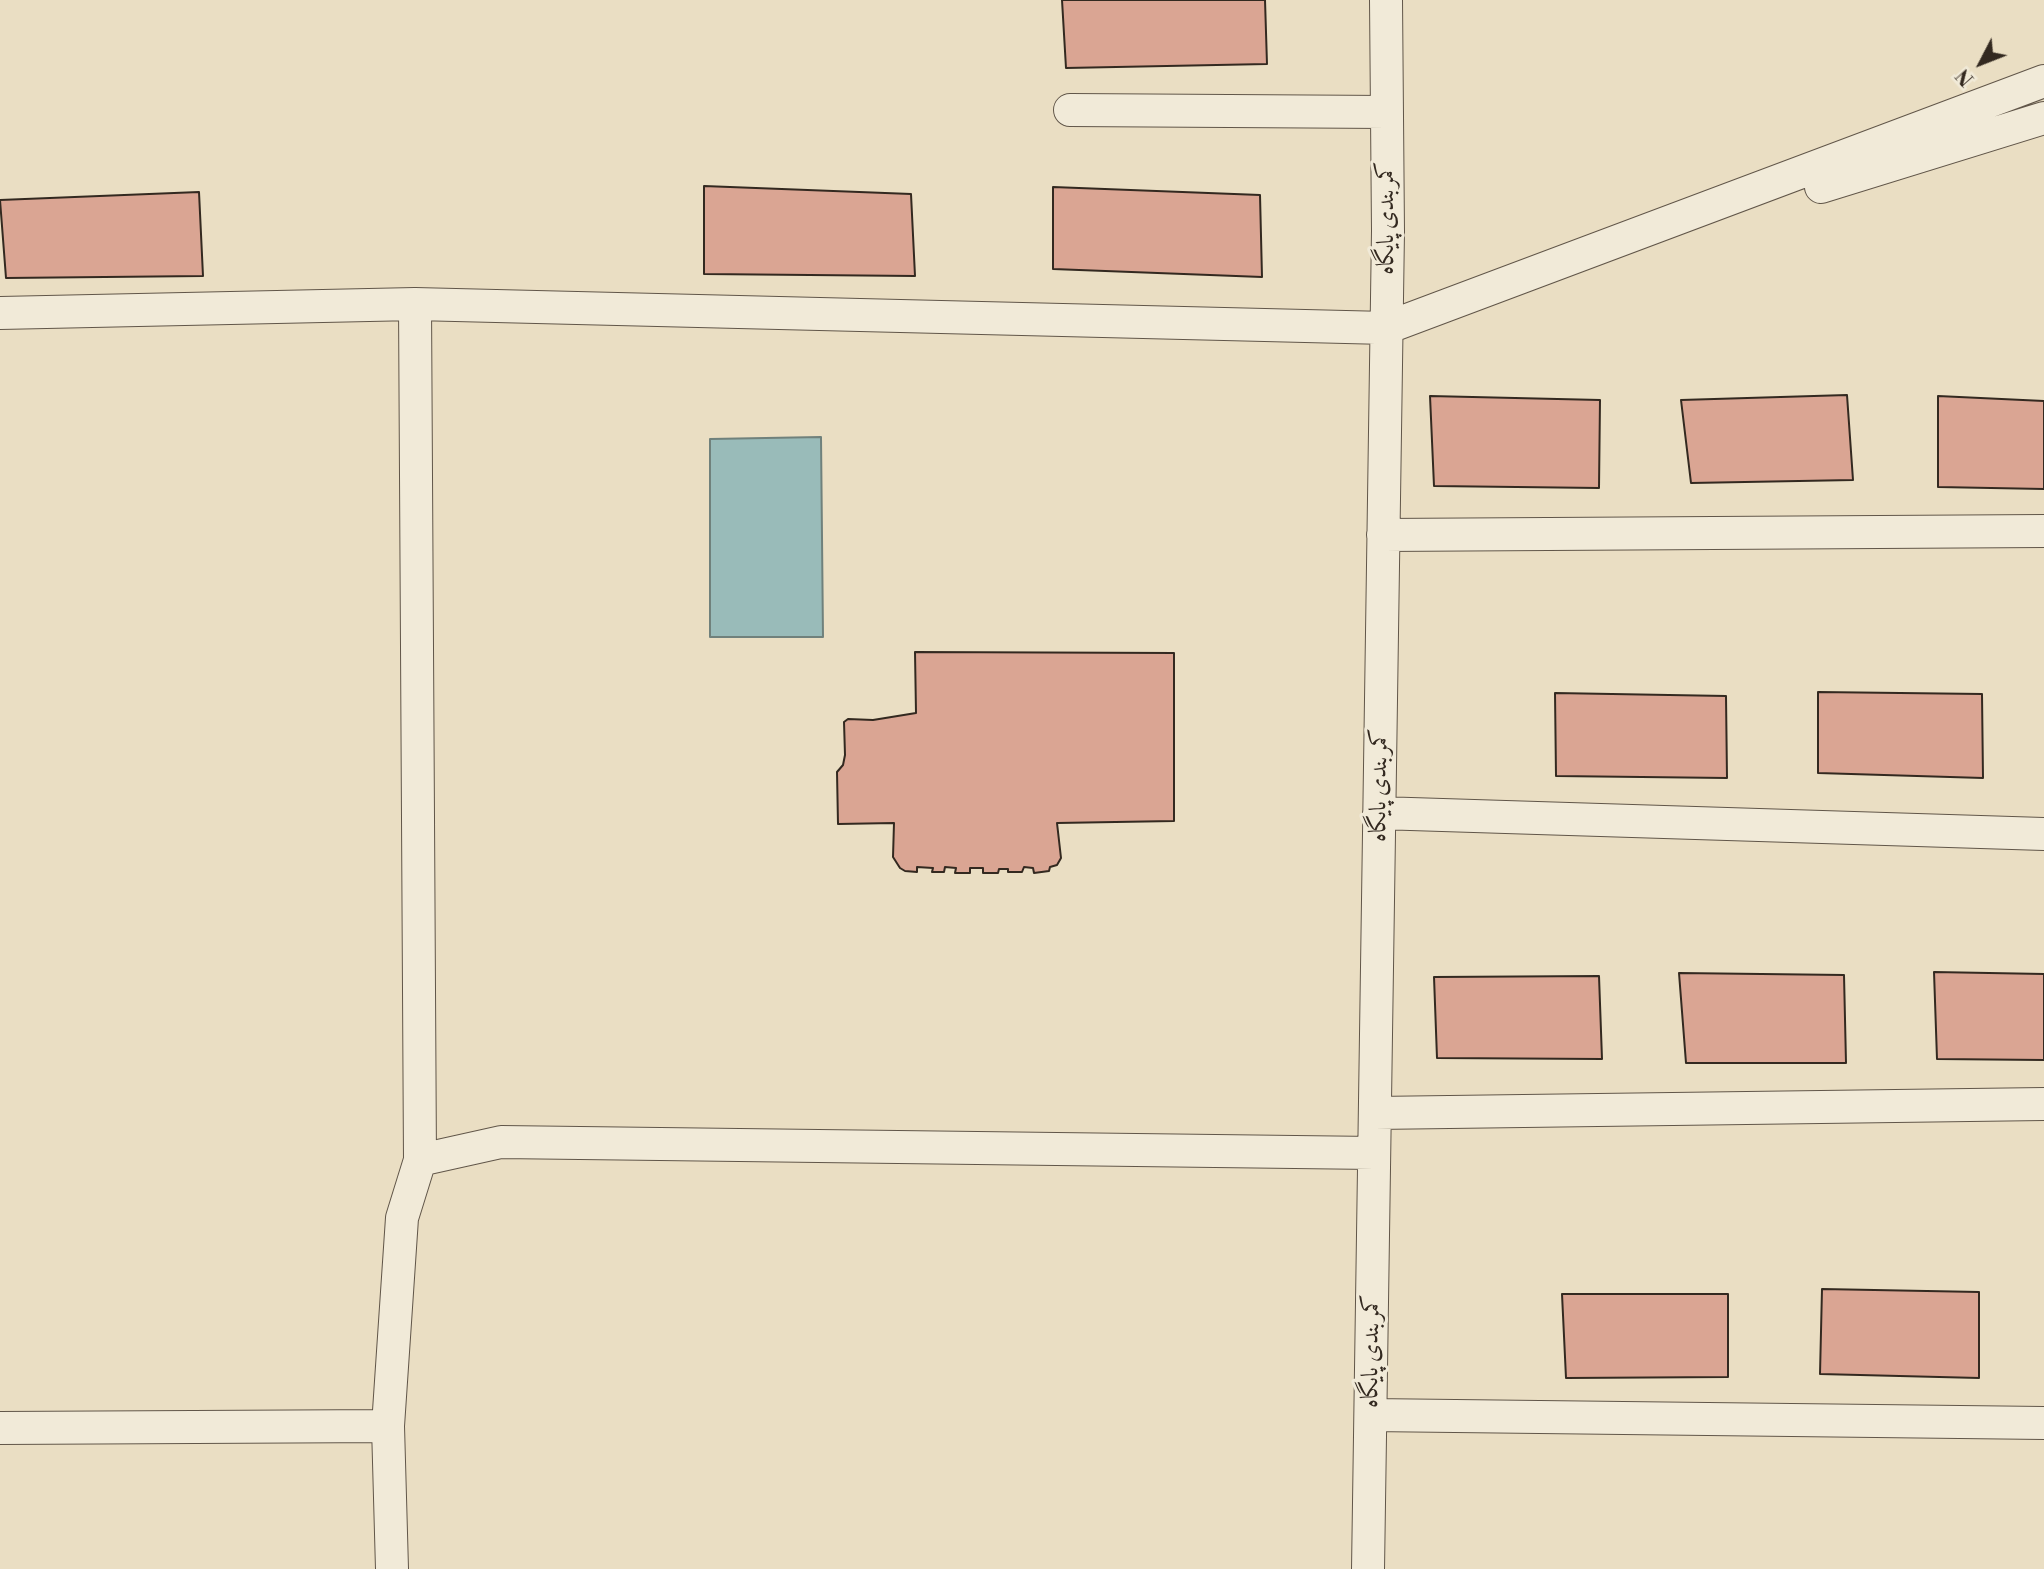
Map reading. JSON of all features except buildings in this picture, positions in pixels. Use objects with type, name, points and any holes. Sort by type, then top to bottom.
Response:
[{"type":"street","name":"کمربندی پایگاه","points":[[1368,1569],[1386,338],[1386,0]]},
{"type":"street","points":[[1386,338],[2044,81]]},
{"type":"street","points":[[1070,110],[1387,112]]},
{"type":"street","points":[[0,313],[415,304],[1386,338],[1841,180],[2044,118]]},
{"type":"street","points":[[392,1569],[388,1426],[402,1218],[420,1160],[415,304]]},
{"type":"street","points":[[1383,535],[2044,531]]},
{"type":"street","points":[[1379,813],[2044,834]]},
{"type":"street","points":[[1375,1113],[2044,1104]]},
{"type":"street","points":[[420,1160],[501,1142],[1374,1153]]},
{"type":"street","points":[[1371,1415],[2044,1423]]},
{"type":"street","points":[[0,1428],[388,1426]]},
{"type":"water","points":[[821,437],[823,637],[710,637],[710,439]]}]
